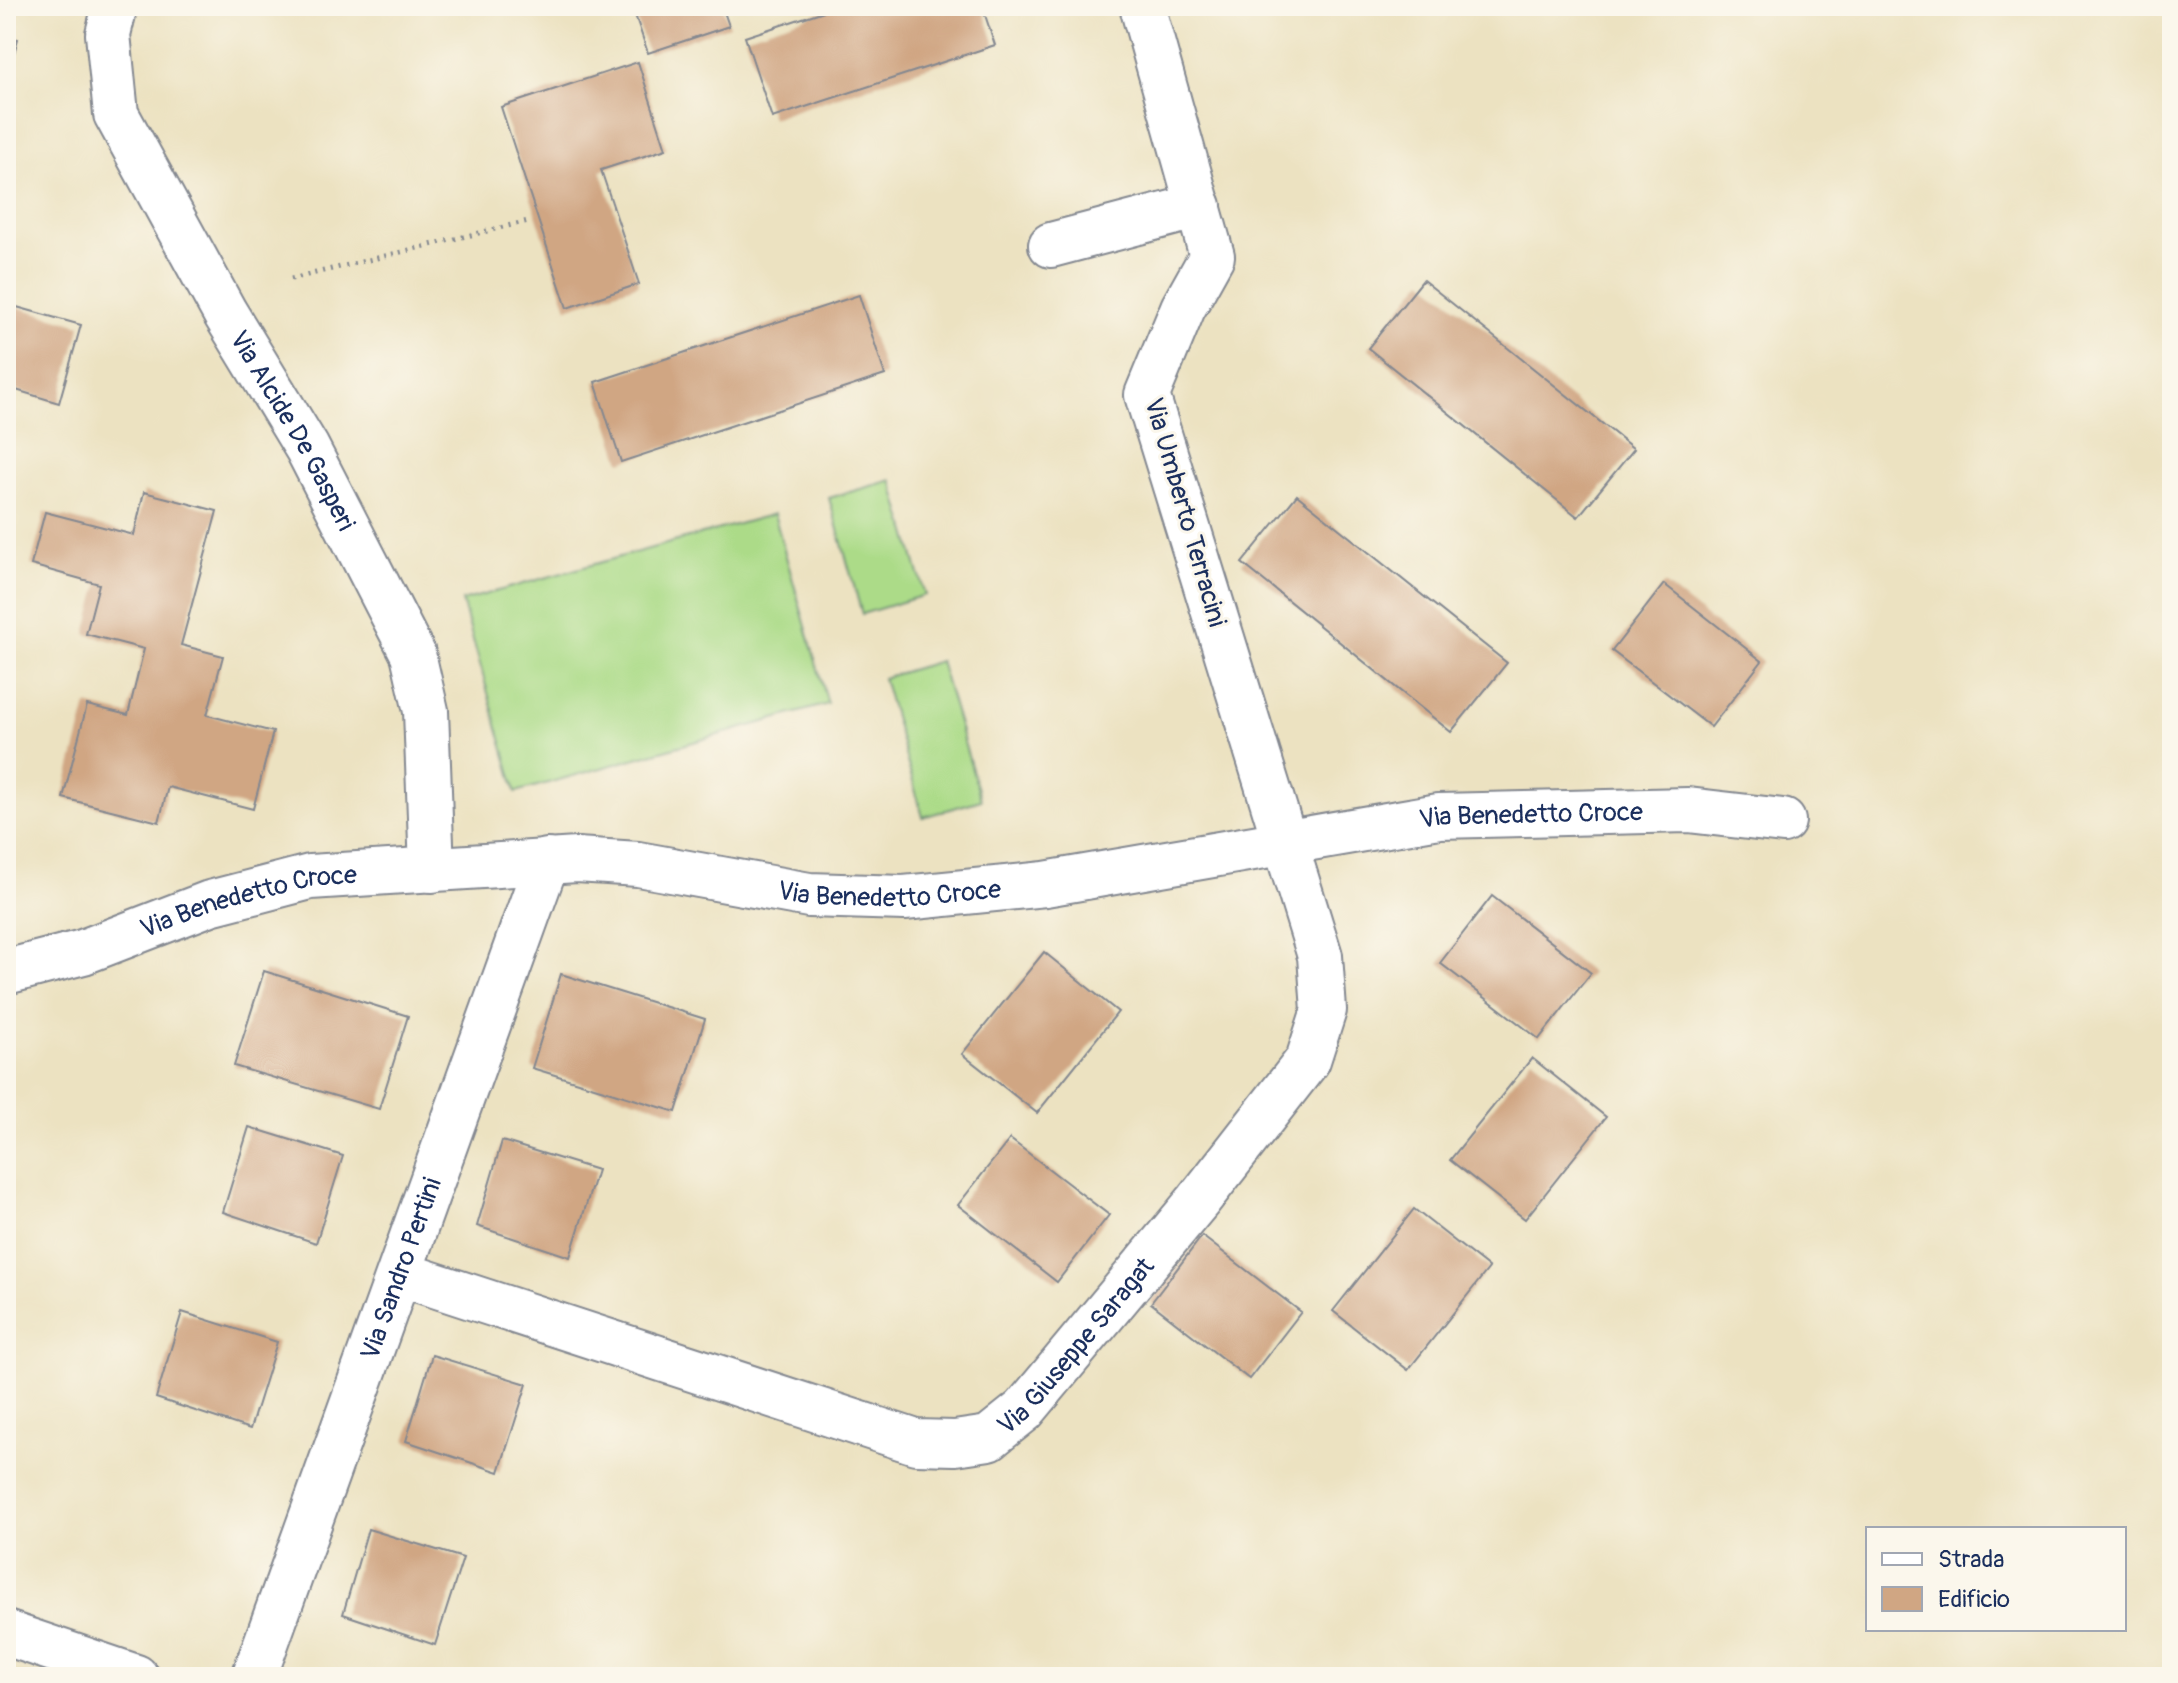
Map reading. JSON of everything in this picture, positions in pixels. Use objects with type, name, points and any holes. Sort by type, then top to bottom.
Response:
[{"type":"street","name":"Via Alcide De Gasperi","points":[[115,6],[108,34],[116,114],[225,313],[307,448],[413,654],[426,711],[432,870]]},
{"type":"street","name":"Via Umberto Terracini","points":[[1142,6],[1212,256],[1183,308],[1147,395],[1287,840]]},
{"type":"street","points":[[1051,245],[1199,206]]},
{"type":"street","name":"Via Benedetto Croce","points":[[6,972],[83,952],[210,903],[310,877],[547,861],[638,864],[809,895],[904,898],[1045,884],[1439,816],[1688,810],[1783,821]]},
{"type":"street","name":"Via Giuseppe Saragat","points":[[401,1274],[916,1442],[955,1443],[989,1438],[1024,1410],[1198,1201],[1308,1060],[1324,1010],[1324,985],[1320,956],[1287,840]]},
{"type":"street","name":"Via Sandro Pertini","points":[[254,1677],[547,861]]},
{"type":"street","points":[[6,1633],[136,1677]]},
{"type":"path","points":[[291,279],[528,221]]},
{"type":"green space","points":[[892,480],[925,595],[862,614],[829,498]]},
{"type":"green space","points":[[774,514],[828,704],[516,792],[462,601]]},
{"type":"green space","points":[[940,661],[981,800],[923,817],[883,678]]},
{"type":"building","points":[[632,6],[722,6],[729,26],[648,53]]},
{"type":"building","points":[[839,6],[982,6],[995,45],[772,118],[745,37]]},
{"type":"building","points":[[6,36],[18,39],[7,78],[6,78]]},
{"type":"building","points":[[638,62],[666,149],[601,170],[639,284],[567,308],[501,107]]},
{"type":"building","points":[[1423,280],[1634,449],[1578,517],[1368,348]]},
{"type":"building","points":[[859,295],[885,375],[621,462],[595,382]]},
{"type":"building","points":[[6,304],[81,325],[59,403],[6,387]]},
{"type":"building","points":[[144,492],[217,511],[181,645],[223,656],[207,715],[273,732],[253,809],[168,787],[159,822],[63,798],[87,705],[128,715],[144,649],[86,634],[99,584],[31,565],[45,512],[134,535]]},
{"type":"building","points":[[1297,495],[1507,663],[1451,732],[1242,563]]},
{"type":"building","points":[[1664,584],[1762,661],[1711,727],[1612,651]]},
{"type":"building","points":[[1492,896],[1591,973],[1539,1039],[1440,963]]},
{"type":"building","points":[[1044,952],[1118,1012],[1037,1113],[962,1054]]},
{"type":"building","points":[[264,971],[408,1016],[379,1109],[234,1066]]},
{"type":"building","points":[[561,974],[705,1019],[676,1112],[532,1068]]},
{"type":"building","points":[[1532,1058],[1606,1117],[1525,1219],[1450,1160]]},
{"type":"building","points":[[249,1127],[343,1156],[316,1243],[223,1212]]},
{"type":"building","points":[[1010,1139],[1109,1215],[1057,1282],[958,1205]]},
{"type":"building","points":[[502,1141],[597,1170],[570,1257],[477,1226]]},
{"type":"building","points":[[1414,1209],[1489,1268],[1408,1370],[1333,1311]]},
{"type":"building","points":[[1202,1236],[1301,1312],[1249,1379],[1151,1303]]},
{"type":"building","points":[[182,1312],[277,1342],[250,1429],[156,1398]]},
{"type":"building","points":[[432,1355],[527,1384],[499,1472],[406,1441]]},
{"type":"building","points":[[368,1529],[463,1558],[435,1645],[343,1614]]}]
